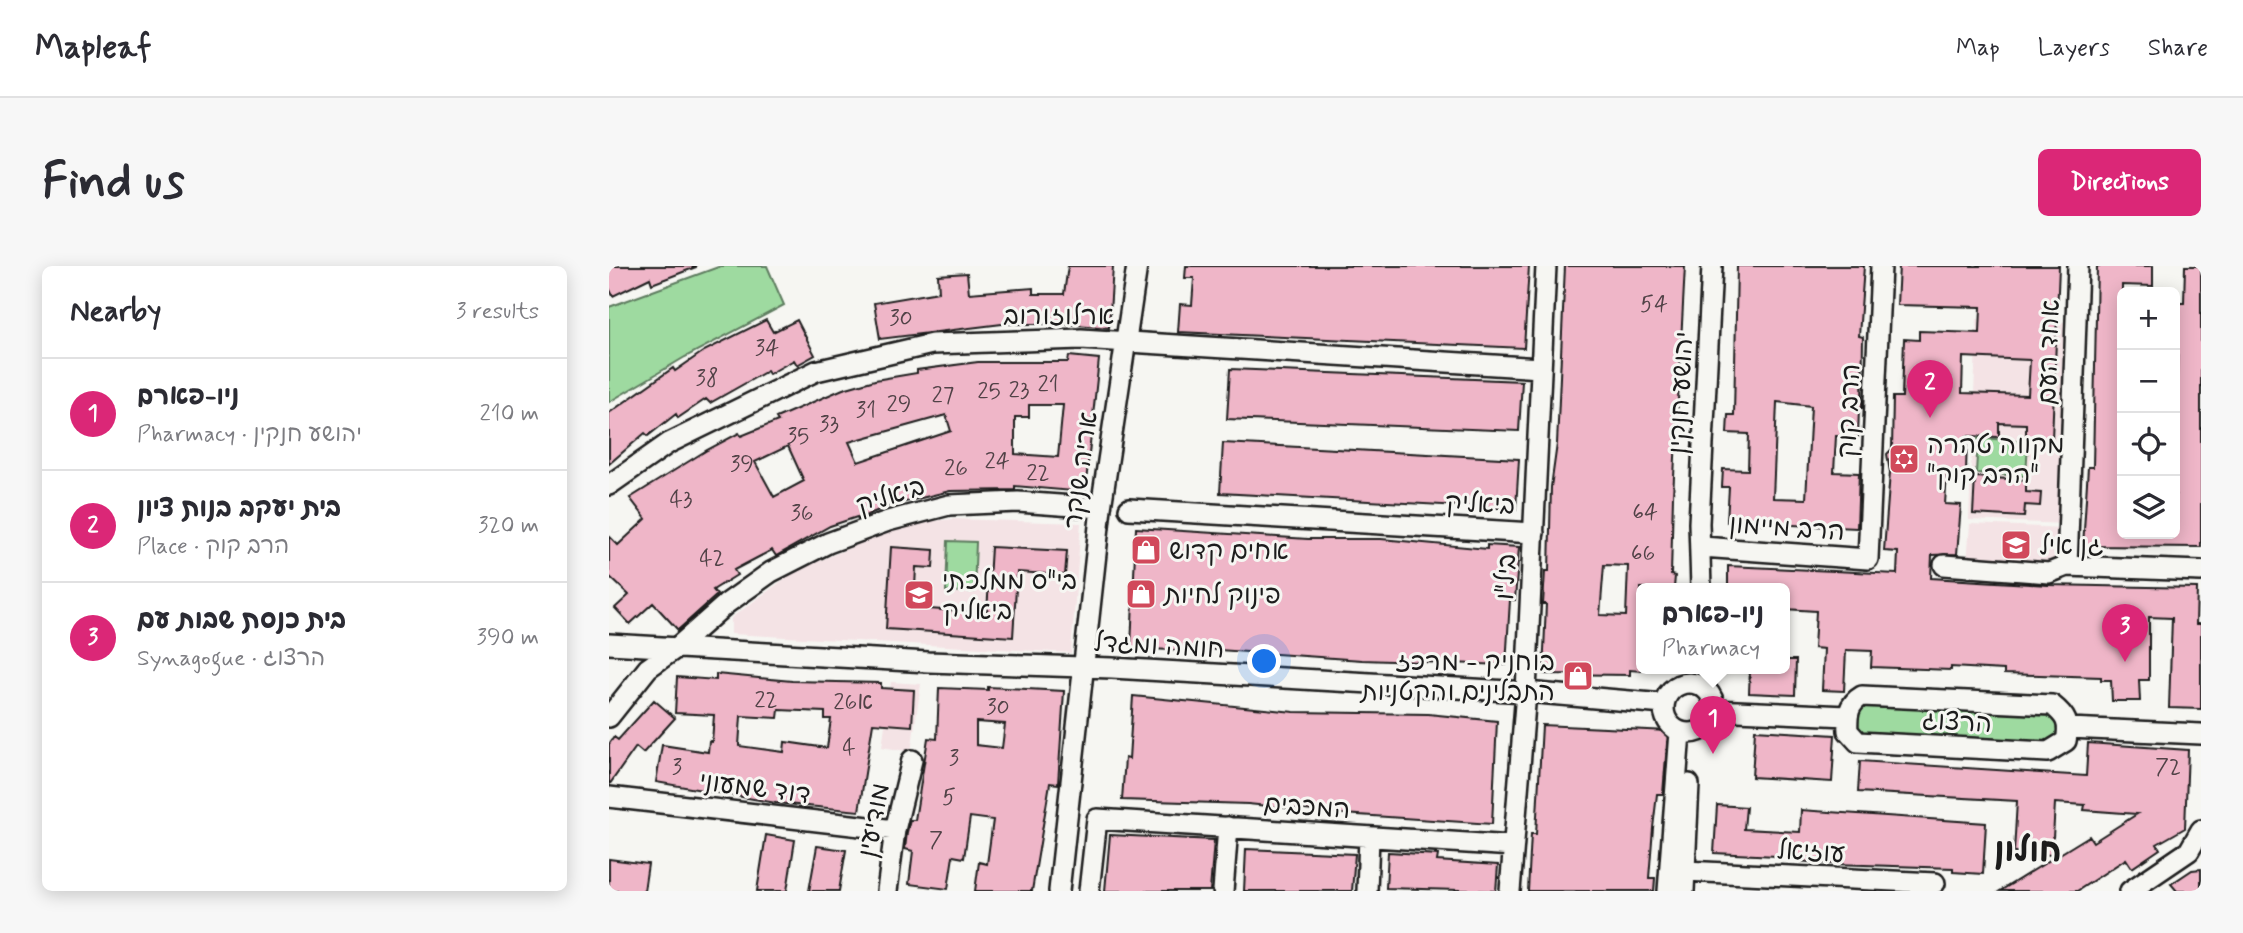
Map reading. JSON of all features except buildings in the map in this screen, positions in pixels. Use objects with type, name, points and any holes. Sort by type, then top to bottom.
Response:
[{"type":"street","name":"אריה שנקר","points":[[1059,891],[1101,508],[1137,266]]},
{"type":"street","name":"ביל\"ו","points":[[1510,891],[1526,692],[1546,266]]},
{"type":"street","name":"יהושע חנקין","points":[[1701,583],[1702,547],[1699,523],[1712,266]]},
{"type":"street","name":"הרב קוק","points":[[1868,559],[1881,266]]},
{"type":"street","name":"אחד העם","points":[[2067,566],[2077,266]]},
{"type":"street","name":"ארלוזורוב","points":[[609,485],[669,443],[758,398],[827,368],[932,344],[1045,339],[1125,341],[1541,368]]},
{"type":"street","name":"ביאליק","points":[[609,718],[647,668],[675,649],[717,612],[771,572],[828,543],[888,521],[949,505],[1018,502],[1101,508]]},
{"type":"street","name":"ביאליק","points":[[1129,509],[1534,533]]},
{"type":"street","name":"יהושע חנקין","points":[[1692,583],[1693,547],[1699,523]]},
{"type":"street","name":"הרב מיימון","points":[[1702,547],[1868,559]]},
{"type":"street","points":[[1944,565],[2049,573],[2067,566],[2201,571],[2201,583]]},
{"type":"street","points":[[716,651],[712,632],[717,612]]},
{"type":"street","name":"חומה ומגדל","points":[[609,644],[1526,692],[1664,704]]},
{"type":"street","points":[[642,646],[647,668]]},
{"type":"street","points":[[1694,676],[1711,696],[1714,710],[1709,723],[1685,733],[1667,721],[1664,704],[1671,690],[1694,676]]},
{"type":"street","name":"הרצוג","points":[[1862,696],[2052,705],[2065,715],[2069,728],[2066,741],[2048,752],[1858,742],[1848,731],[1847,716],[1853,701],[1862,696]]},
{"type":"street","points":[[1714,710],[1847,716]]},
{"type":"street","points":[[2069,728],[2201,734]]},
{"type":"street","points":[[1685,733],[1685,881]]},
{"type":"street","points":[[1668,891],[1685,733]]},
{"type":"street","name":"מודיעין","points":[[887,891],[895,830],[912,760]]},
{"type":"street","name":"דוד שמעוני","points":[[609,797],[895,830]]},
{"type":"street","name":"המכבים","points":[[1089,891],[1097,819],[1513,846]]},
{"type":"street","points":[[1223,891],[1228,827]]},
{"type":"street","points":[[2130,891],[2195,851],[2201,830]]},
{"type":"street","points":[[1367,891],[1369,837]]},
{"type":"street","name":"עוזיאל","points":[[1685,881],[1935,883]]},
{"type":"shaded area","points":[[1977,319],[2072,322],[2065,524],[1969,520]]},
{"type":"shaded area","name":"בי\"ס ממלכתי ביאליק","points":[[953,519],[1081,523],[1071,653],[731,634],[731,618],[794,572],[863,542],[922,522]]},
{"type":"shaded area","name":"גן איל","points":[[1970,524],[2064,528],[2063,562],[2050,567],[1967,562]]},
{"type":"shaded area","points":[[891,682],[921,684],[911,752],[882,747]]},
{"type":"green space","points":[[721,266],[767,266],[784,305],[685,357],[609,402],[609,307]]},
{"type":"green space","points":[[1978,438],[2028,441],[2026,476],[1976,473]]},
{"type":"green space","points":[[948,541],[976,542],[974,592],[946,591]]},
{"type":"green space","points":[[1853,701],[2052,705],[2069,728],[2048,752],[1858,742]]},
{"type":"place","name":"בית יעקב בנות ציון","points":[[1930,418]]},
{"type":"place","name":"מקווה טהרה \"הרב קוק\"","points":[[1904,459]]},
{"type":"place","name":"גן איל","points":[[2016,545]]},
{"type":"place","name":"אחים קדוש","points":[[1146,550]]},
{"type":"place","name":"פינוק לחיות","points":[[1141,594]]},
{"type":"place","name":"בי\"ס ממלכתי ביאליק","points":[[919,595]]},
{"type":"place","name":"בית כנסת שבות עם","points":[[2125,662]]},
{"type":"place","name":"בוחניק - מרכז התבלינים והקטניות","points":[[1578,676]]},
{"type":"place","name":"ניו-פארם","points":[[1713,754]]},
{"type":"district","name":"חולון","points":[[2028,849]]}]
